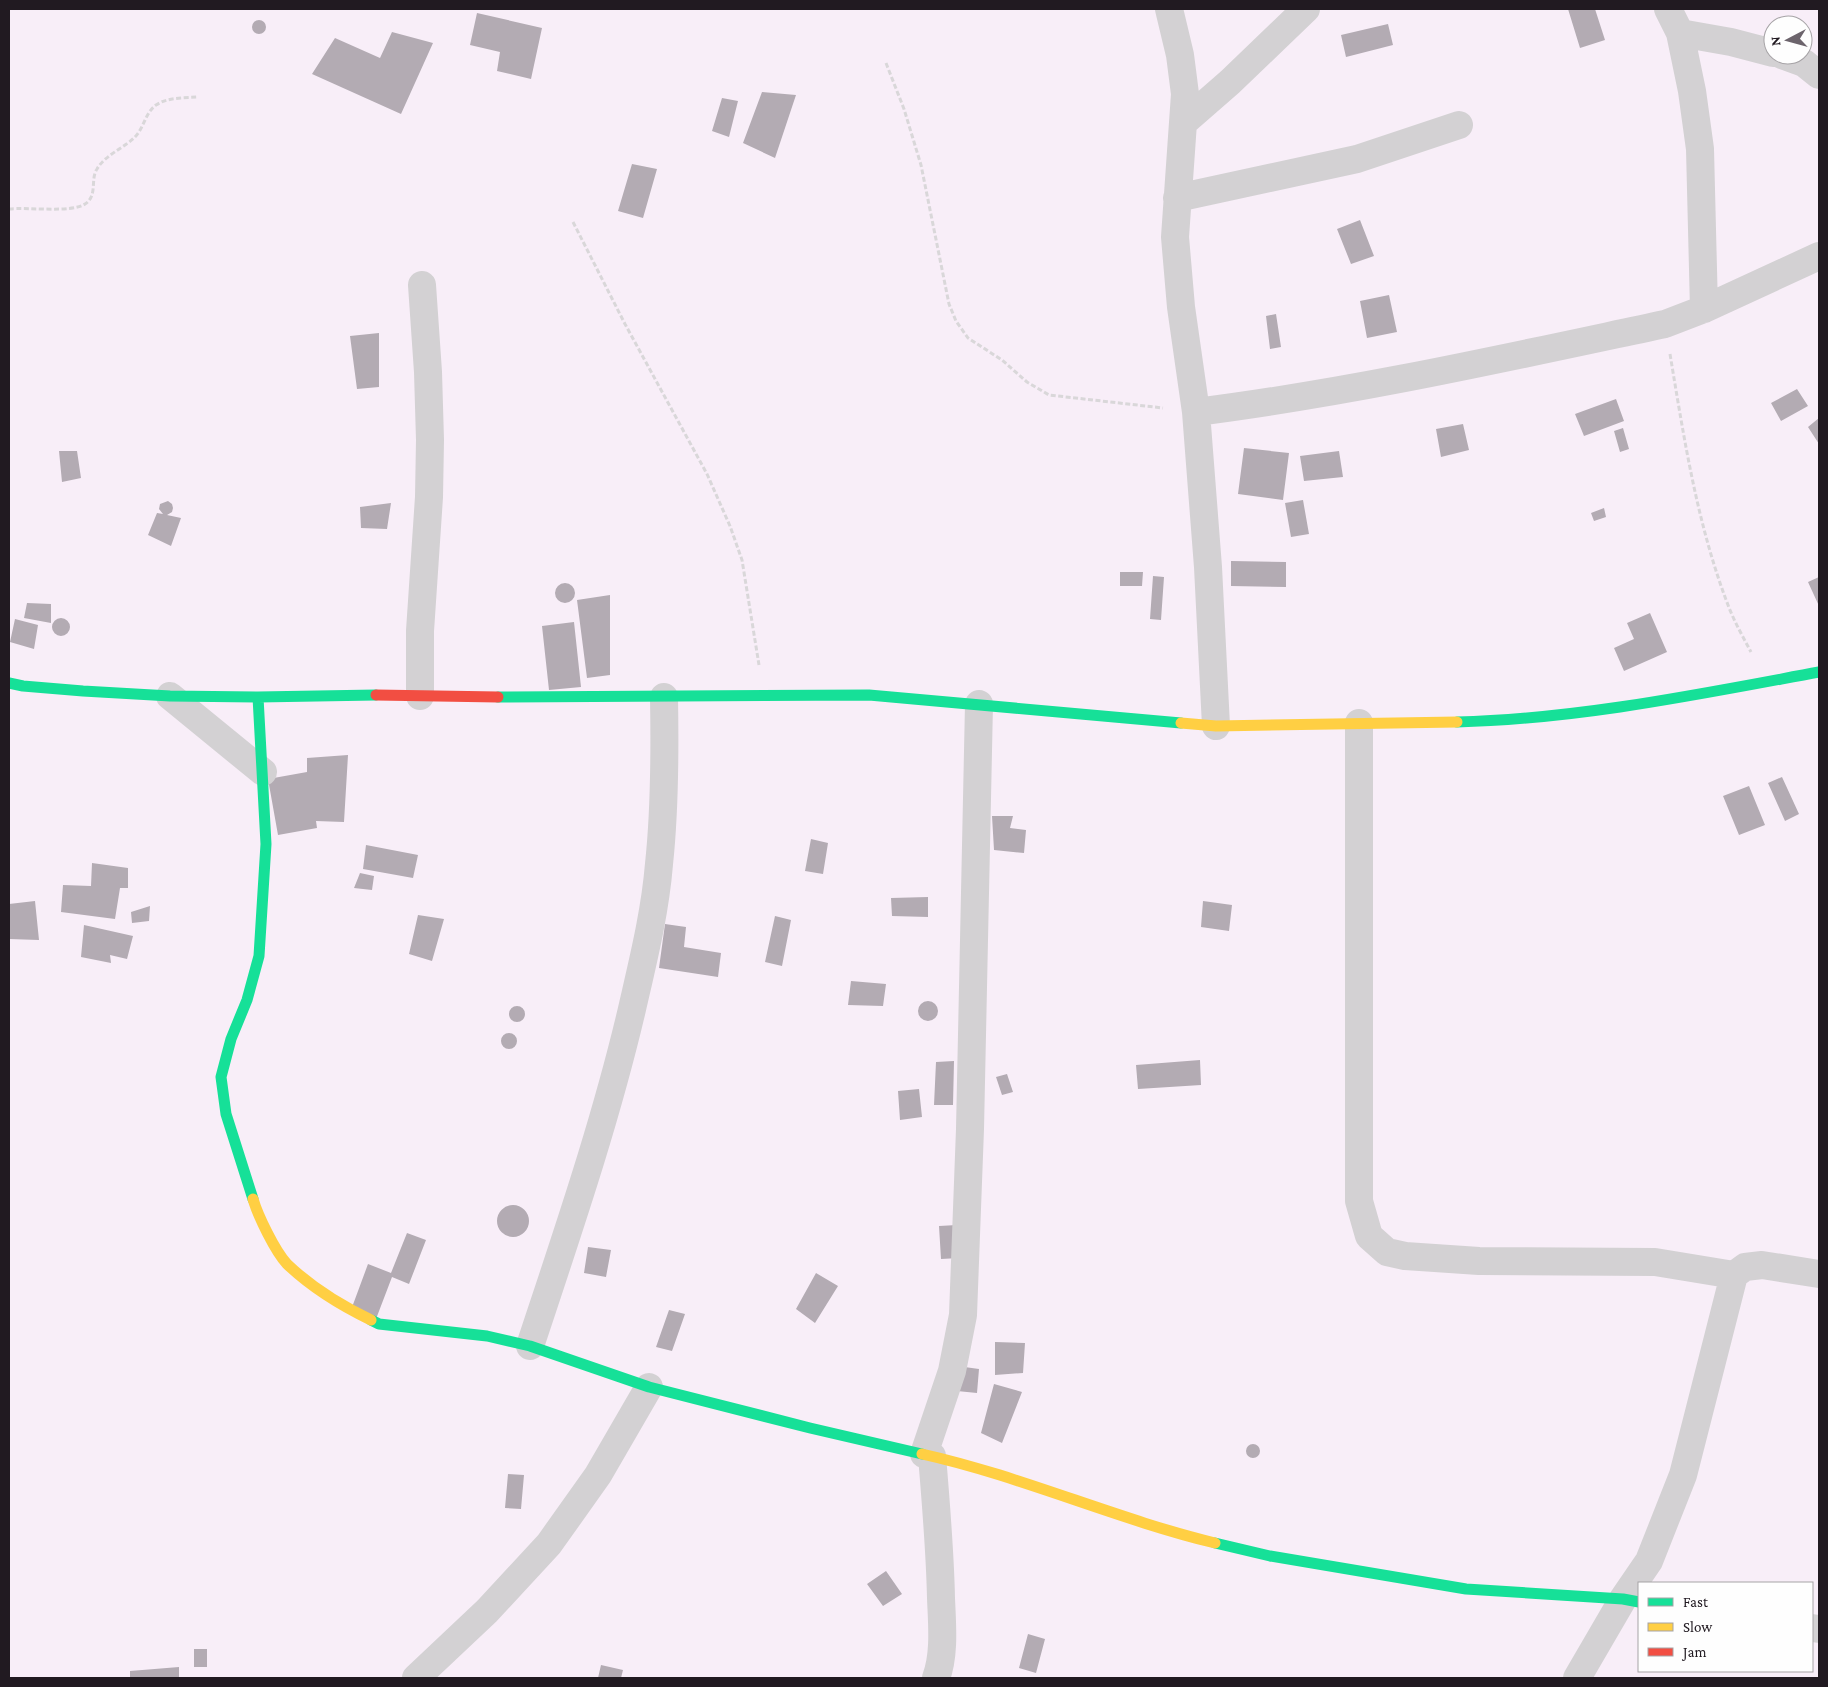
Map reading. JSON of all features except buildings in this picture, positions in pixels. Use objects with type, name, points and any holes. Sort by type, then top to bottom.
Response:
[{"type":"street","points":[[1169,9],[1184,76],[1185,94],[1175,237],[1196,412],[1208,568],[1216,726]]},
{"type":"street","points":[[1183,123],[1230,82],[1306,9]]},
{"type":"street","points":[[1668,9],[1680,33],[1692,91],[1700,149],[1704,309]]},
{"type":"street","points":[[1680,33],[1731,42],[1763,50]]},
{"type":"street","points":[[1806,65],[1819,74]]},
{"type":"street","points":[[1177,198],[1356,159],[1459,125]]},
{"type":"street","points":[[1196,412],[1269,403],[1355,388],[1665,324],[1704,309],[1819,256]]},
{"type":"street","points":[[420,696],[420,631],[429,497],[430,440],[428,372],[422,286]]},
{"type":"street","points":[[9,683],[83,691],[170,696],[664,697],[869,695],[1216,726],[1495,721],[1646,704],[1819,672]]},
{"type":"street","points":[[170,696],[263,772]]},
{"type":"street","points":[[258,697],[266,844],[259,956],[247,1000],[231,1039],[221,1077],[226,1114],[257,1212],[268,1234],[286,1262],[320,1290],[350,1310],[379,1324],[488,1336],[530,1346],[649,1387],[810,1428],[928,1455],[1078,1500],[1182,1535],[1270,1556],[1466,1589],[1631,1600]]},
{"type":"street","points":[[530,1346],[584,1184],[618,1067],[646,951],[659,865],[665,782],[664,697]]},
{"type":"street","points":[[936,1678],[941,1664],[942,1617],[939,1536],[928,1455],[952,1372],[963,1315],[970,1129],[979,704]]},
{"type":"street","points":[[1359,722],[1359,1202],[1369,1236],[1387,1252],[1405,1256],[1479,1261],[1655,1262],[1734,1275]]},
{"type":"street","points":[[1639,1582],[1683,1475],[1734,1275],[1745,1267],[1762,1265],[1819,1274]]},
{"type":"street","points":[[416,1678],[487,1611],[549,1544],[598,1474],[649,1387]]},
{"type":"street","points":[[1576,1678],[1631,1600],[1638,1585]]},
{"type":"path","points":[[886,63],[904,109],[921,165],[949,304],[956,321],[968,338],[1002,360],[1027,382],[1050,395],[1196,412]]},
{"type":"path","points":[[9,209],[83,206],[89,201],[93,192],[96,170],[102,162],[137,135],[145,118],[156,105],[172,99],[198,97]]},
{"type":"path","points":[[573,222],[625,324],[707,474],[730,526],[743,568],[764,695]]},
{"type":"path","points":[[1665,324],[1685,443],[1706,537],[1728,605],[1766,682]]},
{"type":"traffic: fast","points":[[1457,722],[1503,720],[1594,711],[1684,697],[1819,672]]},
{"type":"traffic: fast","points":[[9,683],[83,691],[170,696],[376,695]]},
{"type":"traffic: fast","points":[[498,697],[869,695],[1181,723]]},
{"type":"traffic: fast","points":[[253,1199],[226,1114],[221,1077],[231,1039],[247,1000],[259,956],[266,844],[258,697]]},
{"type":"traffic: fast","points":[[371,1320],[379,1324],[487,1336],[530,1346],[649,1387],[922,1454]]},
{"type":"traffic: fast","points":[[1215,1543],[1270,1556],[1466,1589],[1623,1599],[1638,1602]]},
{"type":"traffic: slow","points":[[1181,723],[1216,726],[1457,722]]},
{"type":"traffic: slow","points":[[253,1199],[267,1233],[287,1264],[327,1295],[371,1320]]},
{"type":"traffic: slow","points":[[922,1454],[996,1474],[1141,1522],[1215,1543]]},
{"type":"traffic: jam","points":[[376,695],[498,697]]}]
